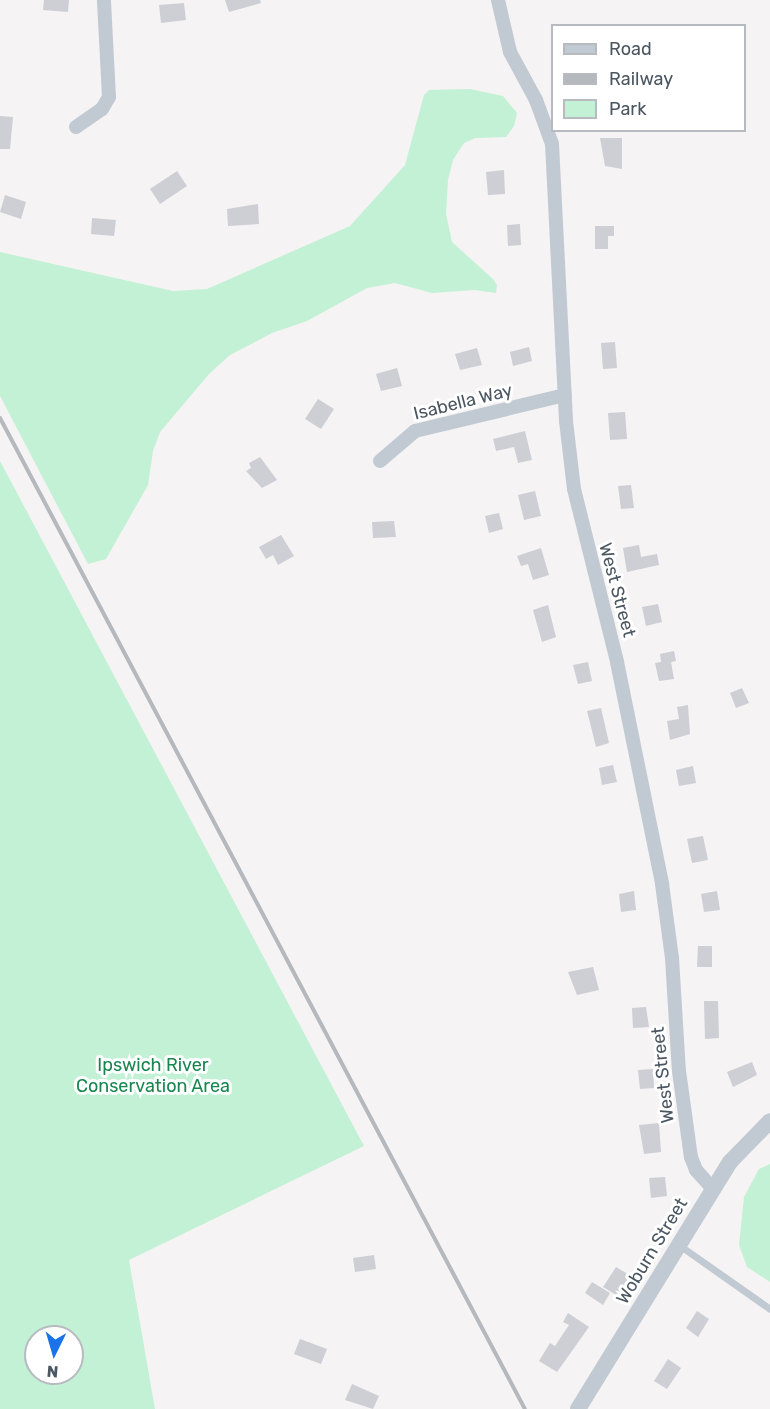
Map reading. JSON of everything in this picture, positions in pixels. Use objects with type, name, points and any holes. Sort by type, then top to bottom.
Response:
[{"type":"street","points":[[76,127],[102,109],[109,97],[104,0]]},
{"type":"street","name":"West Street","points":[[498,0],[510,52],[536,100],[552,144],[565,394],[579,516],[617,662],[668,920],[677,1052],[692,1157],[696,1170],[713,1189]]},
{"type":"street","name":"Isabella Way","points":[[380,461],[415,431],[565,394]]},
{"type":"street","name":"Woburn Street","points":[[578,1409],[713,1189],[738,1152],[770,1121]]},
{"type":"lane","points":[[679,1245],[770,1310]]},
{"type":"green space","points":[[470,89],[503,96],[517,113],[514,126],[506,137],[475,138],[464,143],[453,160],[448,180],[446,214],[452,242],[493,279],[497,285],[496,293],[475,290],[432,293],[395,283],[367,288],[307,321],[272,333],[230,355],[209,374],[160,432],[153,451],[148,485],[106,559],[88,564],[0,396],[0,252],[173,291],[207,289],[350,226],[405,165],[424,95],[429,90]]},
{"type":"green space","name":"Ipswich River Conservation Area","points":[[0,461],[364,1146],[129,1260],[155,1409],[0,1409]]},
{"type":"green space","points":[[770,1164],[770,1282],[747,1267],[739,1245],[744,1197],[759,1169]]},
{"type":"building","points":[[44,0],[69,0],[68,12],[43,10]]},
{"type":"building","points":[[225,0],[260,0],[261,3],[229,12]]},
{"type":"building","points":[[184,3],[186,20],[161,23],[159,5]]},
{"type":"building","points":[[0,116],[13,117],[10,149],[0,149]]},
{"type":"building","points":[[600,138],[622,138],[622,169],[605,166]]},
{"type":"building","points":[[504,170],[505,194],[488,195],[486,172]]},
{"type":"building","points":[[177,171],[187,186],[160,204],[150,189]]},
{"type":"building","points":[[5,195],[26,202],[21,219],[0,212]]},
{"type":"building","points":[[258,204],[259,224],[228,226],[227,209]]},
{"type":"building","points":[[92,218],[116,220],[114,236],[91,234]]},
{"type":"building","points":[[520,224],[521,245],[508,246],[507,225]]},
{"type":"building","points":[[595,226],[614,226],[614,236],[608,236],[608,249],[595,249]]},
{"type":"building","points":[[615,342],[617,368],[603,369],[601,343]]},
{"type":"building","points":[[529,347],[532,361],[513,366],[510,352]]},
{"type":"building","points":[[477,348],[482,365],[460,370],[455,354]]},
{"type":"building","points":[[397,368],[402,386],[381,391],[376,374]]},
{"type":"building","points":[[318,399],[334,409],[321,429],[305,419]]},
{"type":"building","points":[[625,412],[627,439],[610,440],[608,413]]},
{"type":"building","points":[[525,431],[532,460],[518,463],[514,447],[496,451],[493,439]]},
{"type":"building","points":[[260,457],[277,480],[262,488],[246,471],[251,468],[249,463]]},
{"type":"building","points":[[631,485],[634,508],[621,509],[618,486]]},
{"type":"building","points":[[535,491],[541,516],[524,520],[518,495]]},
{"type":"building","points":[[499,513],[503,529],[489,533],[485,516]]},
{"type":"building","points":[[394,521],[396,537],[373,538],[372,522]]},
{"type":"building","points":[[281,535],[294,556],[278,565],[273,555],[266,559],[259,547]]},
{"type":"building","points":[[639,545],[641,557],[657,554],[659,565],[627,572],[623,548]]},
{"type":"building","points":[[541,548],[549,575],[533,580],[528,564],[521,566],[517,556]]},
{"type":"building","points":[[658,604],[662,622],[646,626],[642,607]]},
{"type":"building","points":[[548,605],[556,637],[542,642],[533,610]]},
{"type":"building","points":[[674,651],[676,661],[671,662],[674,679],[659,681],[655,663],[661,662],[660,654]]},
{"type":"building","points":[[588,662],[592,681],[578,684],[573,665]]},
{"type":"building","points":[[742,688],[749,703],[736,708],[730,693]]},
{"type":"building","points":[[688,705],[690,734],[670,740],[667,721],[679,719],[677,707]]},
{"type":"building","points":[[601,708],[609,743],[596,747],[587,711]]},
{"type":"building","points":[[613,765],[617,782],[602,785],[599,768]]},
{"type":"building","points":[[693,766],[696,783],[679,786],[676,770]]},
{"type":"building","points":[[703,836],[708,860],[692,863],[687,839]]},
{"type":"building","points":[[634,891],[636,910],[621,912],[619,894]]},
{"type":"building","points":[[717,891],[720,910],[704,912],[701,894]]},
{"type":"building","points":[[698,946],[712,946],[712,967],[697,967]]},
{"type":"building","points":[[593,967],[599,990],[577,995],[568,972]]},
{"type":"building","points":[[704,1001],[718,1001],[719,1038],[705,1039]]},
{"type":"building","points":[[646,1007],[649,1027],[633,1028],[632,1008]]},
{"type":"building","points":[[752,1062],[757,1075],[733,1087],[727,1072]]},
{"type":"building","points":[[653,1069],[654,1088],[640,1089],[638,1070]]},
{"type":"building","points":[[659,1123],[661,1152],[644,1154],[639,1125]]},
{"type":"building","points":[[665,1177],[667,1196],[651,1198],[649,1178]]},
{"type":"building","points":[[374,1255],[376,1269],[355,1272],[353,1258]]},
{"type":"building","points":[[616,1267],[631,1276],[618,1296],[603,1287]]},
{"type":"building","points":[[592,1282],[610,1293],[603,1305],[585,1293]]},
{"type":"building","points":[[697,1311],[709,1319],[698,1337],[686,1328]]},
{"type":"building","points":[[568,1313],[589,1327],[557,1372],[539,1361],[550,1343],[555,1346],[569,1325],[563,1322]]},
{"type":"building","points":[[300,1339],[327,1349],[321,1364],[294,1354]]},
{"type":"building","points":[[668,1359],[681,1368],[667,1389],[654,1381]]},
{"type":"building","points":[[352,1384],[379,1396],[373,1409],[345,1400]]},
{"type":"railway","points":[[0,418],[525,1409]]}]
